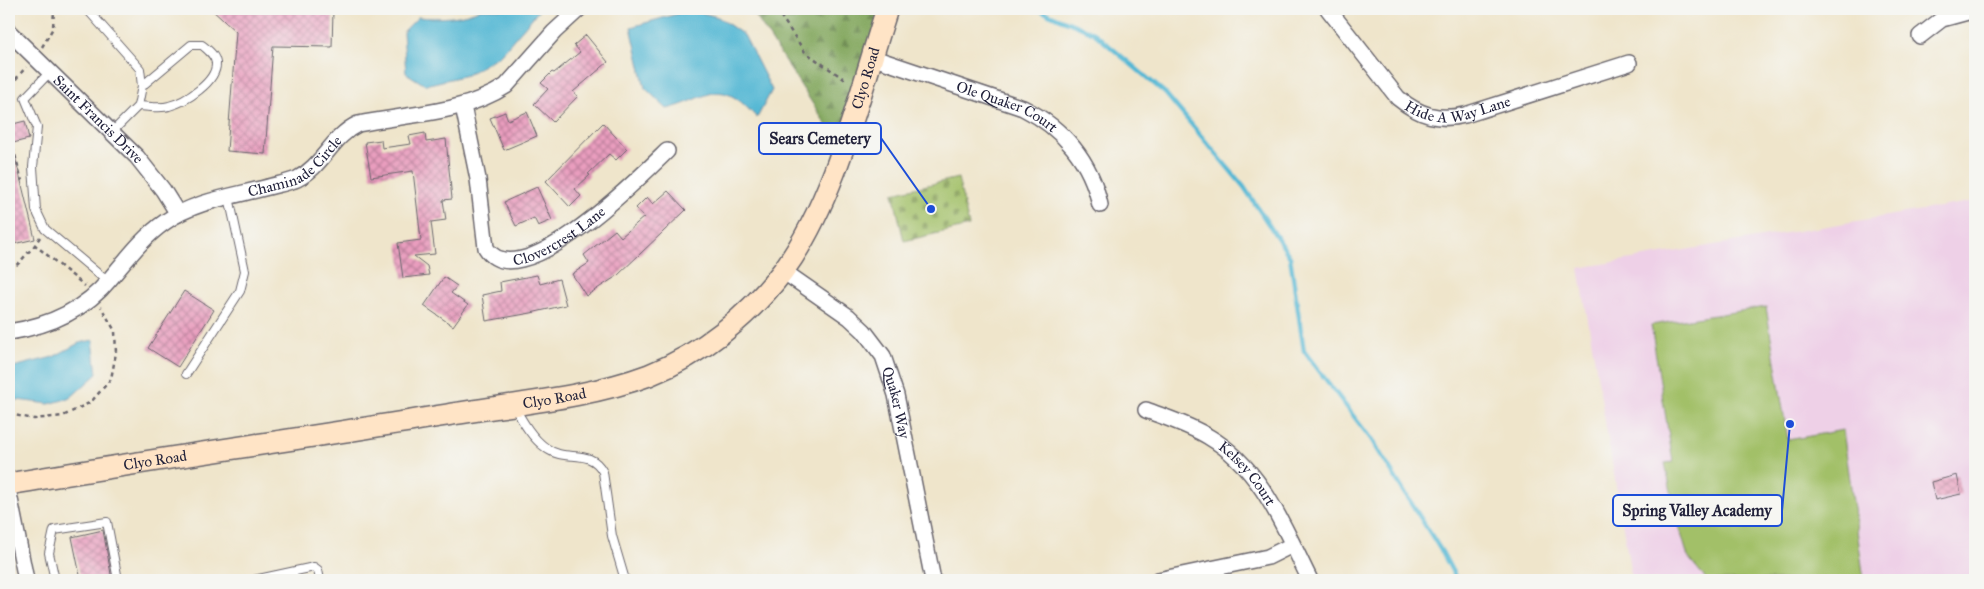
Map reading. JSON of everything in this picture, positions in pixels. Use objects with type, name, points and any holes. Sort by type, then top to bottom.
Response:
[{"type":"street","name":"Chaminade Circle","points":[[9,332],[33,329],[62,318],[92,297],[108,282],[143,240],[178,214],[229,197],[296,180],[320,161],[339,136],[358,124],[463,106],[480,100],[506,86],[554,32],[580,9]]},
{"type":"street","name":"Clyo Road","points":[[9,484],[513,404],[621,384],[680,360],[719,335],[744,314],[783,271],[798,249],[830,184],[887,9]]},
{"type":"street","name":"Hide A Way Lane","points":[[1328,9],[1398,98],[1410,108],[1437,118],[1465,115],[1629,63]]},
{"type":"street","points":[[1920,36],[1942,19],[1975,10]]},
{"type":"street","name":"Saint Francis Drive","points":[[9,32],[150,172],[178,214]]},
{"type":"street","name":"Ole Quaker Court","points":[[871,57],[1023,108],[1039,116],[1057,130],[1081,157],[1096,186],[1100,205]]},
{"type":"street","name":"Clovercrest Lane","points":[[463,106],[478,179],[486,248],[489,254],[502,260],[531,255],[574,234],[667,151]]},
{"type":"street","name":"Quaker Way","points":[[783,271],[849,317],[864,331],[883,356],[896,395],[933,580]]},
{"type":"street","name":"Kelsey Court","points":[[1146,410],[1191,427],[1230,452],[1253,476],[1272,503],[1310,580]]},
{"type":"street","points":[[9,494],[26,580]]},
{"type":"street","points":[[1158,580],[1268,557],[1292,545]]},
{"type":"lane","points":[[87,9],[140,69],[142,86],[138,106],[111,133]]},
{"type":"lane","points":[[138,106],[167,107],[190,98],[212,76],[216,64],[212,53],[202,45],[191,46],[142,86]]},
{"type":"lane","points":[[50,72],[25,98],[37,126],[33,167],[36,210],[45,229],[108,282]]},
{"type":"lane","points":[[186,374],[240,291],[245,271],[229,197]]},
{"type":"lane","points":[[513,404],[525,424],[546,449],[559,454],[589,458],[598,463],[603,472],[612,536],[625,580]]},
{"type":"lane","points":[[55,580],[49,553],[54,530],[107,522],[118,580]]},
{"type":"lane","points":[[254,580],[314,567],[318,570],[320,580]]},
{"type":"path","points":[[776,9],[805,52],[860,90]]},
{"type":"path","points":[[9,268],[18,264],[36,245]]},
{"type":"path","points":[[9,414],[34,419],[62,416],[91,402],[111,379],[116,353],[115,332],[100,305],[92,297]]},
{"type":"shaded area","points":[[1975,201],[1975,580],[1632,580],[1579,268]]},
{"type":"green space","points":[[751,9],[887,9],[842,149]]},
{"type":"green space","points":[[958,178],[969,226],[904,241],[893,193]]},
{"type":"green space","points":[[1766,307],[1788,440],[1843,430],[1864,580],[1707,580],[1688,557],[1677,520],[1665,463],[1673,462],[1651,325]]},
{"type":"water","points":[[481,9],[540,9],[500,55],[467,75],[425,85],[406,73],[403,32],[418,17],[450,17]]},
{"type":"water","points":[[691,10],[718,17],[744,35],[772,90],[757,118],[733,96],[723,93],[705,95],[667,109],[645,88],[631,27]]},
{"type":"water","points":[[93,340],[97,374],[70,398],[49,404],[9,399],[9,368],[53,357],[79,343]]},
{"type":"building","points":[[211,9],[333,11],[332,47],[273,46],[265,154],[227,151],[236,32]]},
{"type":"building","points":[[586,35],[608,62],[573,92],[578,96],[553,122],[534,104],[548,89],[541,83],[552,72],[554,73],[580,52],[574,45]]},
{"type":"building","points":[[505,112],[508,120],[527,112],[537,136],[504,150],[490,118]]},
{"type":"building","points":[[25,121],[29,139],[9,144],[9,125]]},
{"type":"building","points":[[603,123],[627,149],[616,160],[609,154],[588,174],[590,175],[575,189],[581,196],[570,207],[546,181]]},
{"type":"building","points":[[425,133],[426,142],[446,139],[452,199],[443,200],[446,220],[431,222],[435,254],[414,256],[427,266],[429,275],[403,278],[398,243],[421,240],[413,171],[371,177],[365,142],[381,140],[382,148],[411,144],[409,136]]},
{"type":"building","points":[[9,148],[13,148],[35,239],[9,245]]},
{"type":"building","points":[[537,187],[552,220],[538,226],[534,218],[516,226],[504,202]]},
{"type":"building","points":[[668,191],[686,210],[617,276],[586,296],[572,274],[589,263],[584,255],[615,230],[621,237],[644,217],[636,208],[647,197],[653,204]]},
{"type":"building","points":[[537,275],[540,284],[559,279],[566,305],[486,321],[482,295],[501,291],[500,282]]},
{"type":"building","points":[[444,277],[457,286],[451,293],[468,305],[453,326],[424,306]]},
{"type":"building","points":[[184,291],[214,310],[178,367],[148,348]]},
{"type":"building","points":[[1957,475],[1961,494],[1935,500],[1931,482]]},
{"type":"building","points":[[103,530],[112,580],[81,580],[72,537]]},
{"type":"waterway","points":[[1037,9],[1094,33],[1165,93],[1244,187],[1290,257],[1304,351],[1371,439],[1442,552],[1457,580]]},
{"type":"place","name":"Sears Cemetery","points":[[931,209]]},
{"type":"place","name":"Spring Valley Academy","points":[[1790,424]]}]
